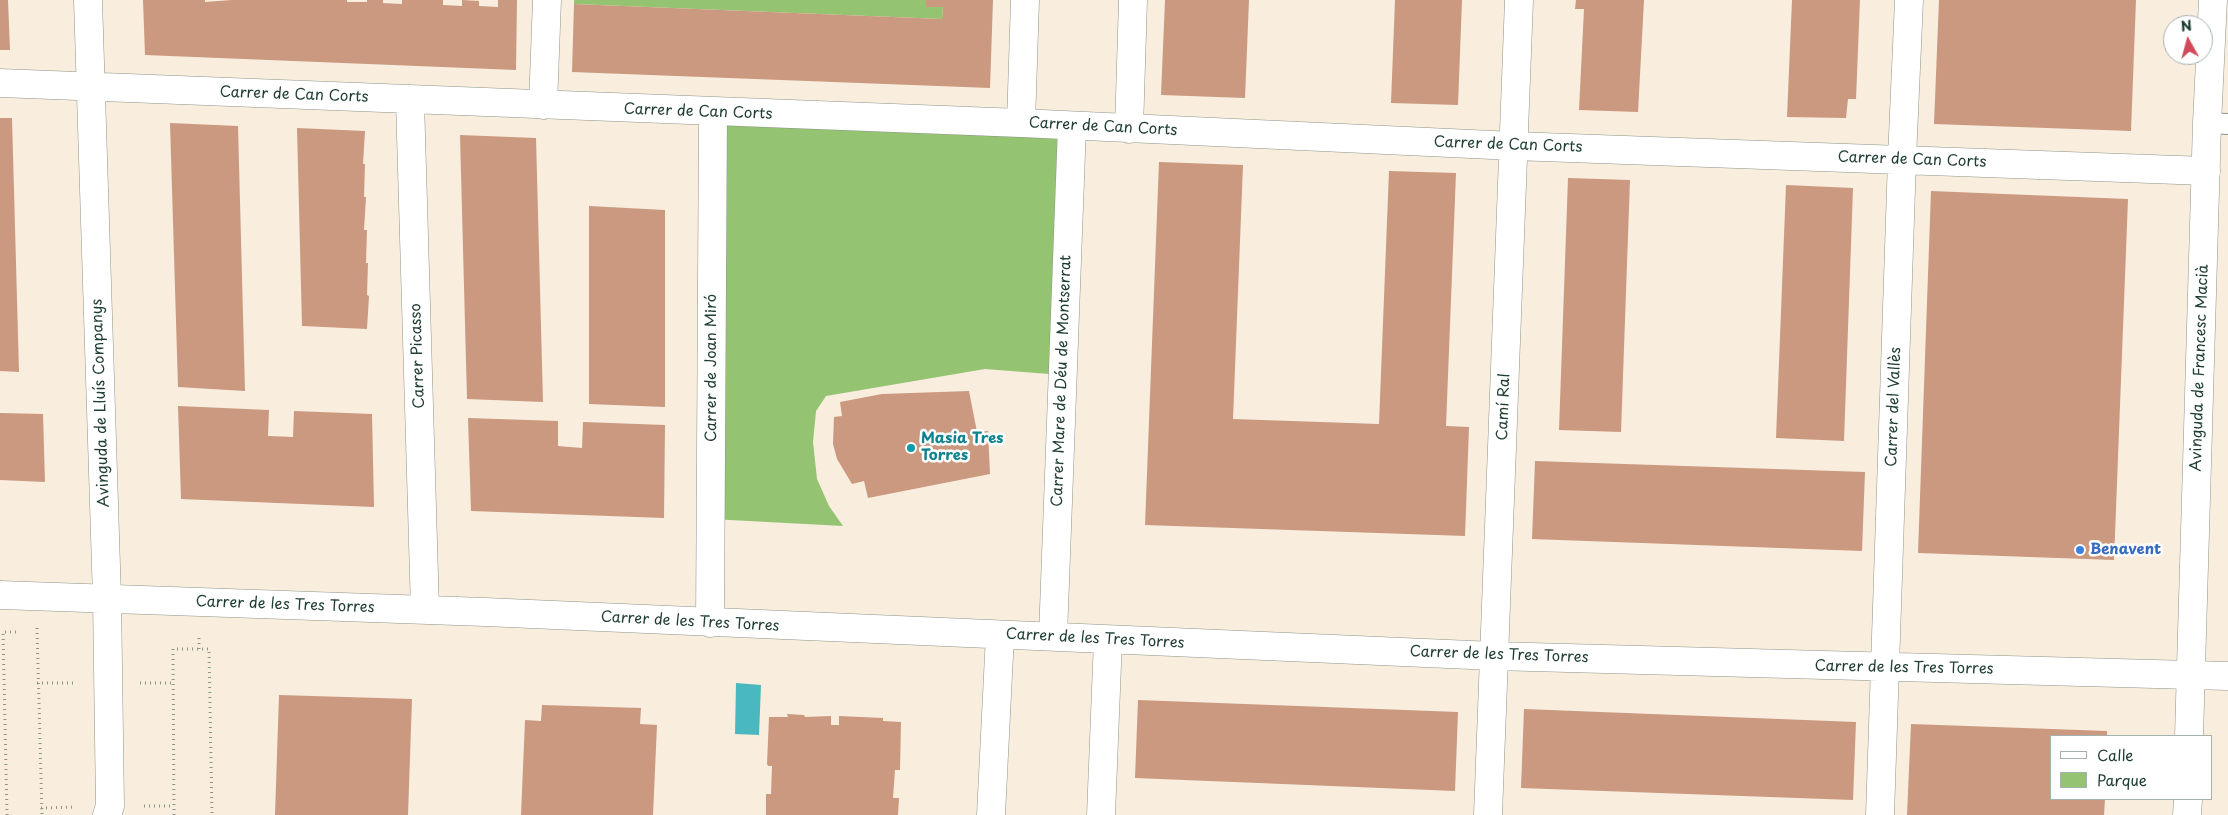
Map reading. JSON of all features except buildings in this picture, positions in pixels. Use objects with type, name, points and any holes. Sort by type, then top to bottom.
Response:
[{"type":"street","name":"Avinguda de Lluís Companys","points":[[88,0],[108,598],[110,812]]},
{"type":"street","points":[[543,105],[547,0]]},
{"type":"street","points":[[1021,123],[1025,0]]},
{"type":"street","points":[[1128,129],[1133,0]]},
{"type":"street","name":"Camí Ral","points":[[1488,815],[1519,0]]},
{"type":"street","name":"Carrer del Vallès","points":[[1880,815],[1909,0]]},
{"type":"street","name":"Avinguda de Francesc Macià","points":[[2189,735],[2206,171],[2218,123],[2213,0]]},
{"type":"street","name":"Carrer de Can Corts","points":[[0,84],[712,113],[1021,123],[1514,146],[2206,171]]},
{"type":"street","name":"Carrer Picasso","points":[[410,101],[425,610]]},
{"type":"street","name":"Carrer de Joan Miró","points":[[710,623],[712,113]]},
{"type":"street","name":"Carrer Mare de Déu de Montserrat","points":[[1052,636],[1072,126]]},
{"type":"street","name":"Carrer de les Tres Torres","points":[[0,595],[425,610],[1494,656],[2228,676]]},
{"type":"street","points":[[991,815],[1000,635]]},
{"type":"street","points":[[1102,815],[1108,640]]},
{"type":"street","points":[[2187,815],[2188,800]]},
{"type":"path","points":[[7,815],[3,632],[36,632]]},
{"type":"path","points":[[174,815],[173,649],[209,649],[212,815]]},
{"type":"path","points":[[36,659],[42,815]]},
{"type":"green space","points":[[574,0],[926,0],[926,7],[943,7],[942,19],[574,4]]},
{"type":"green space","points":[[713,113],[1072,126],[1062,375],[985,369],[826,396],[816,411],[813,442],[817,479],[829,506],[843,526],[711,519]]},
{"type":"water","points":[[736,683],[761,685],[759,735],[735,734]]},
{"type":"place","name":"Masia Tres Torres","points":[[911,448]]},
{"type":"place","name":"Benavent","points":[[2080,550]]}]
